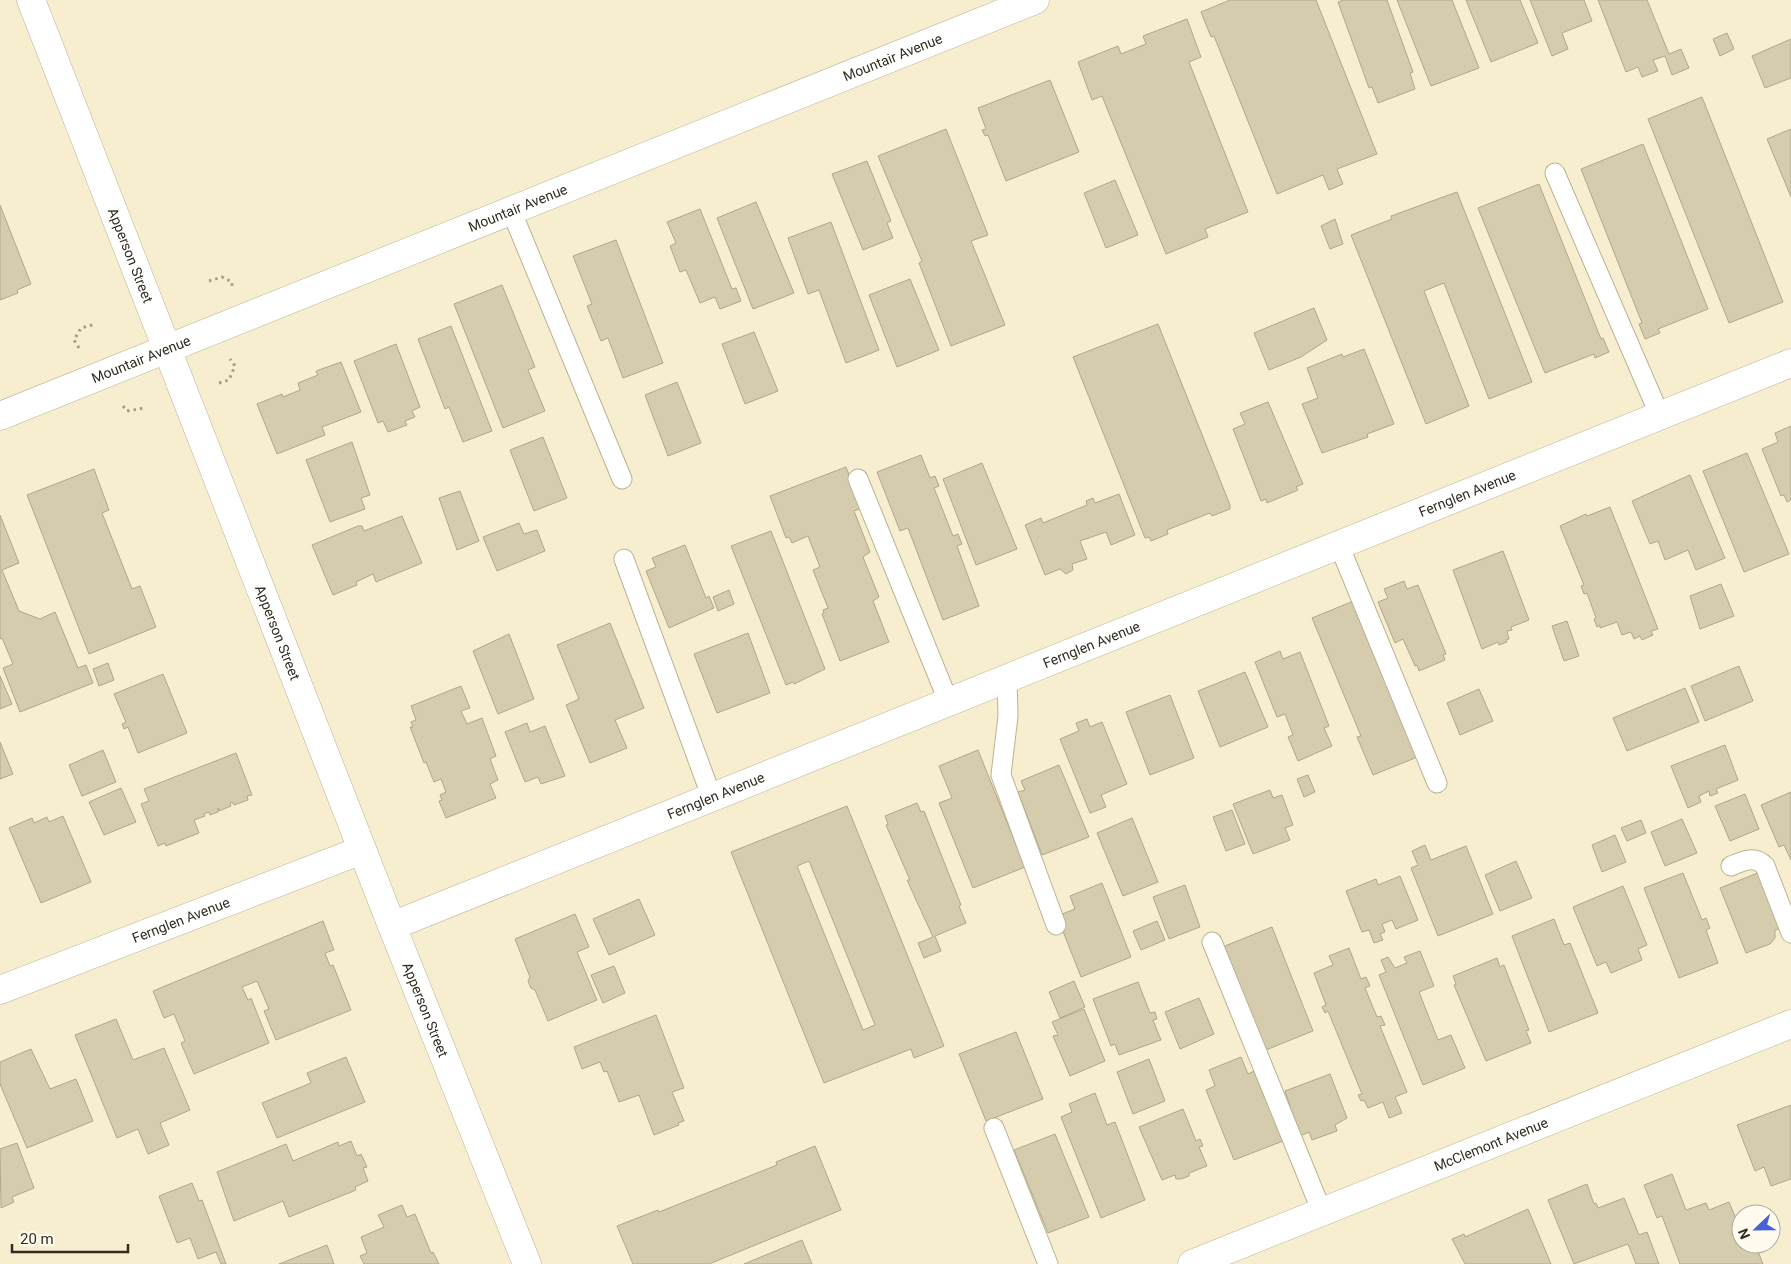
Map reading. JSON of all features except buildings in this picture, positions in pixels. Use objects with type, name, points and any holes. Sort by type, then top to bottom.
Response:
[{"type":"street","name":"Apperson Street","points":[[31,0],[362,850],[527,1264]]},
{"type":"street","name":"Mountair Avenue","points":[[0,416],[1034,0]]},
{"type":"street","name":"Fernglen Avenue","points":[[392,926],[1791,363]]},
{"type":"street","name":"Fernglen Avenue","points":[[0,990],[362,850]]},
{"type":"street","name":"McClemont Avenue","points":[[1192,1264],[1791,1024]]},
{"type":"lane","points":[[1555,174],[1660,416]]},
{"type":"lane","points":[[511,210],[622,479]]},
{"type":"lane","points":[[858,479],[949,703]]},
{"type":"lane","points":[[1339,545],[1437,783]]},
{"type":"lane","points":[[624,559],[712,798]]},
{"type":"lane","points":[[1007,679],[1008,716],[1001,775],[1056,925]]},
{"type":"lane","points":[[1731,866],[1752,859],[1761,862],[1766,869],[1791,933]]},
{"type":"lane","points":[[1212,942],[1322,1212]]},
{"type":"lane","points":[[994,1128],[1048,1264]]},
{"type":"path","points":[[209,281],[222,277],[232,282],[231,290]]},
{"type":"path","points":[[79,349],[74,340],[81,328],[96,324]]},
{"type":"path","points":[[219,383],[229,380],[235,366],[230,359]]},
{"type":"path","points":[[124,406],[127,410],[144,408]]}]
